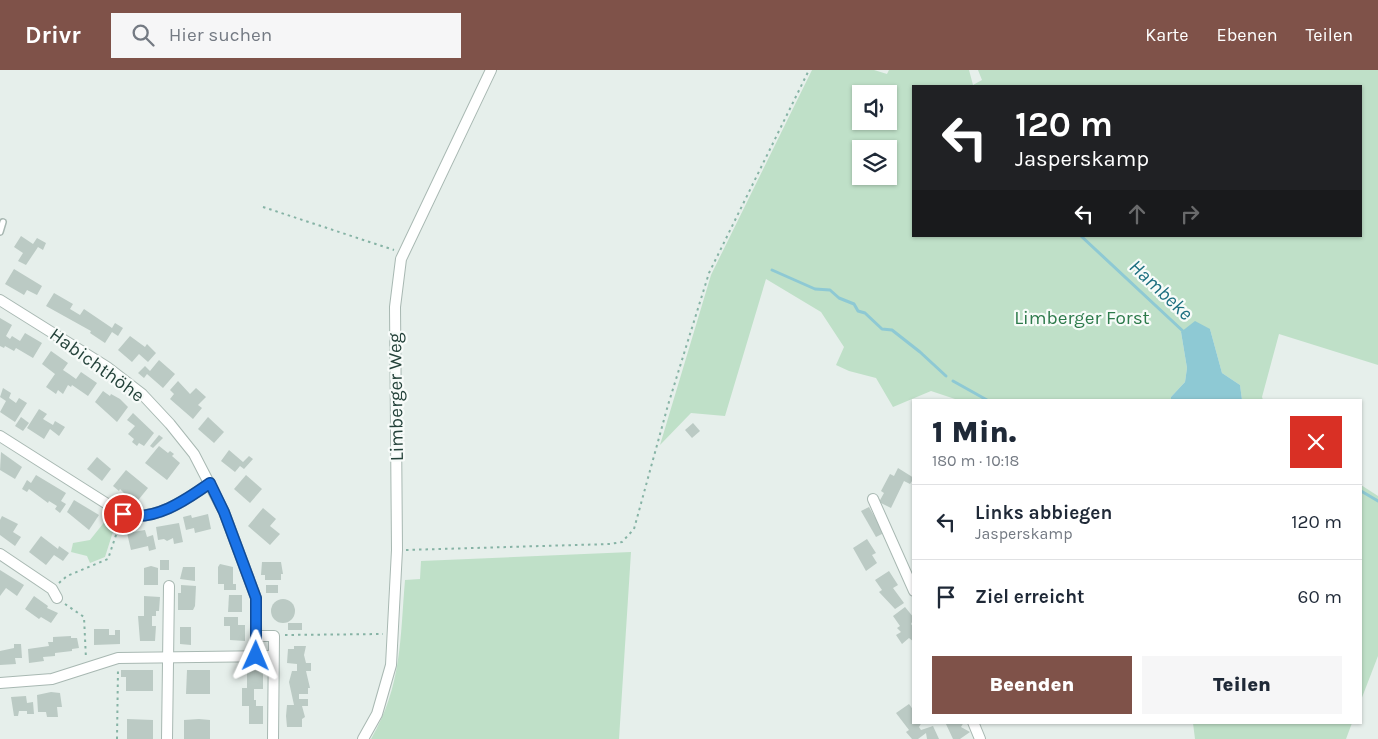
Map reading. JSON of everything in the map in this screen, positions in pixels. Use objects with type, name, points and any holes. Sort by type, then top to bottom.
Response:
[{"type":"street","name":"Limberger Weg","points":[[363,739],[377,714],[391,665],[397,550],[395,307],[400,259],[491,70]]},
{"type":"street","name":"Habichthöhe","points":[[0,300],[93,358],[142,394],[170,424],[194,454],[224,512],[256,598],[256,656]]},
{"type":"street","points":[[0,436],[123,514],[147,516],[190,497],[210,483]]},
{"type":"street","points":[[873,499],[912,587]]},
{"type":"street","points":[[0,554],[54,594]]},
{"type":"street","points":[[168,739],[169,586]]},
{"type":"street","points":[[256,636],[274,636],[273,739]]},
{"type":"street","points":[[0,683],[52,679],[118,658],[273,656]]},
{"type":"street","points":[[974,724],[980,739]]},
{"type":"lane","points":[[0,232],[3,222]]},
{"type":"path","points":[[397,550],[610,544],[622,542],[634,529],[668,404],[709,273],[810,70]]},
{"type":"path","points":[[263,207],[404,253]]},
{"type":"path","points":[[90,666],[85,656],[84,618],[54,594],[67,576],[108,559],[123,514]]},
{"type":"path","points":[[274,636],[392,634]]},
{"type":"path","points":[[117,739],[118,658]]},
{"type":"green space","name":"Limberger Forst","points":[[812,70],[874,70],[887,74],[889,70],[969,70],[973,85],[982,80],[978,70],[1378,70],[1378,365],[1279,334],[1263,399],[1242,399],[1240,385],[1222,373],[1210,329],[1181,332],[1187,368],[1185,382],[1171,399],[955,399],[931,391],[893,407],[876,378],[849,371],[836,365],[844,347],[821,312],[766,279],[725,416],[691,413],[660,445],[711,275]]},
{"type":"green space","points":[[1362,486],[1378,496],[1378,656],[1362,697]]},
{"type":"green space","points":[[110,515],[117,519],[105,557],[90,563],[87,556],[71,552],[73,543],[90,540]]},
{"type":"green space","points":[[631,552],[619,739],[371,739],[389,700],[394,681],[398,662],[405,580],[420,579],[421,561]]},
{"type":"green space","points":[[1193,724],[1352,724],[1346,739],[1195,739]]},
{"type":"water","points":[[1195,321],[1210,329],[1222,373],[1240,385],[1242,399],[1171,399],[1185,382],[1187,368],[1181,332]]},
{"type":"building","points":[[21,236],[33,244],[37,238],[46,243],[43,250],[38,247],[26,265],[18,261],[23,253],[14,247]]},
{"type":"building","points":[[14,269],[42,286],[37,295],[27,290],[24,295],[5,284]]},
{"type":"building","points":[[54,293],[73,304],[70,309],[80,315],[84,309],[112,328],[115,323],[123,328],[118,336],[112,332],[105,343],[90,333],[91,331],[46,306]]},
{"type":"building","points":[[0,318],[12,325],[6,336],[10,339],[12,336],[20,341],[25,333],[42,343],[33,358],[16,348],[14,351],[5,346],[4,348],[0,346]]},
{"type":"building","points":[[130,336],[145,347],[147,344],[156,353],[148,362],[139,354],[132,362],[118,350]]},
{"type":"building","points":[[51,351],[68,363],[63,370],[76,379],[81,372],[97,383],[88,396],[72,385],[71,387],[68,385],[63,394],[58,390],[56,394],[46,387],[55,374],[42,364]]},
{"type":"building","points":[[159,360],[175,374],[163,388],[147,374],[144,378],[138,373],[145,366],[150,371]]},
{"type":"building","points":[[178,381],[190,394],[196,388],[206,397],[198,405],[202,408],[193,419],[170,399],[174,394],[170,390]]},
{"type":"building","points":[[3,388],[11,393],[9,398],[16,403],[19,398],[27,403],[15,422],[0,412],[6,401],[0,397]]},
{"type":"building","points":[[103,391],[110,396],[111,394],[120,399],[128,407],[117,422],[95,402]]},
{"type":"building","points":[[39,409],[47,414],[43,419],[53,425],[55,421],[65,427],[59,436],[50,429],[44,439],[27,428]]},
{"type":"building","points":[[133,413],[154,433],[144,446],[139,443],[137,446],[132,442],[134,439],[128,434],[135,426],[127,420]]},
{"type":"building","points":[[21,417],[29,423],[23,431],[15,426]]},
{"type":"building","points":[[208,417],[224,432],[214,443],[198,429]]},
{"type":"building","points":[[693,423],[700,431],[692,438],[685,430]]},
{"type":"building","points":[[159,435],[163,438],[153,448],[150,446]]},
{"type":"building","points":[[159,446],[168,453],[170,451],[174,454],[172,456],[180,463],[167,480],[145,463]]},
{"type":"building","points":[[229,450],[243,462],[249,456],[253,459],[244,469],[240,466],[235,472],[221,461]]},
{"type":"building","points":[[1,452],[22,467],[15,479],[0,470]]},
{"type":"building","points":[[97,457],[111,469],[102,481],[87,469]]},
{"type":"building","points":[[898,468],[912,477],[912,481],[910,484],[904,481],[891,508],[879,502],[884,493],[881,491],[890,474],[894,476]]},
{"type":"building","points":[[126,470],[148,488],[135,504],[120,489],[119,491],[113,486]]},
{"type":"building","points":[[36,475],[66,493],[61,501],[66,504],[60,513],[55,509],[57,506],[49,501],[48,503],[29,489],[27,492],[22,489],[27,480],[31,483]]},
{"type":"building","points":[[246,475],[262,489],[250,503],[234,489]]},
{"type":"building","points":[[74,500],[99,515],[89,530],[67,512]]},
{"type":"building","points":[[869,507],[884,533],[876,537],[861,511]]},
{"type":"building","points":[[263,508],[276,519],[270,526],[280,534],[270,545],[248,526]]},
{"type":"building","points":[[208,514],[211,529],[195,533],[194,528],[186,530],[183,517],[191,515],[192,518]]},
{"type":"building","points":[[2,516],[18,524],[13,532],[21,537],[15,546],[0,535],[0,520]]},
{"type":"building","points":[[179,523],[183,542],[174,544],[173,538],[167,541],[164,539],[158,540],[156,527]]},
{"type":"building","points":[[145,530],[147,537],[153,535],[156,549],[149,551],[148,546],[131,550],[127,533]]},
{"type":"building","points":[[41,536],[58,549],[59,546],[69,553],[63,561],[54,555],[46,565],[29,552]]},
{"type":"building","points":[[867,539],[876,553],[872,555],[877,563],[866,571],[853,548]]},
{"type":"building","points":[[160,560],[169,560],[169,570],[160,570]]},
{"type":"building","points":[[262,562],[281,562],[283,574],[281,574],[281,580],[265,580],[265,575],[261,575]]},
{"type":"building","points":[[220,564],[233,567],[233,584],[236,584],[236,590],[224,590],[224,584],[218,584],[218,567]]},
{"type":"building","points":[[151,566],[158,568],[158,585],[144,585],[144,568]]},
{"type":"building","points":[[183,567],[195,567],[195,581],[180,579]]},
{"type":"building","points":[[0,570],[24,585],[17,596],[6,588],[0,596]]},
{"type":"building","points":[[889,571],[898,585],[893,588],[904,603],[895,609],[879,592],[882,590],[875,580]]},
{"type":"building","points":[[181,585],[196,586],[193,610],[178,610],[178,593],[181,593]]},
{"type":"building","points":[[266,585],[278,585],[278,593],[266,593]]},
{"type":"building","points":[[229,595],[242,595],[242,612],[228,612]]},
{"type":"building","points":[[34,596],[48,606],[47,608],[58,613],[51,623],[41,617],[39,619],[25,609]]},
{"type":"building","points":[[144,596],[160,597],[159,611],[156,611],[156,616],[152,616],[152,626],[156,626],[155,641],[140,641],[138,616],[144,616]]},
{"type":"building","points":[[283,599],[291,603],[295,611],[291,619],[283,623],[275,619],[271,611],[275,603]]},
{"type":"building","points":[[905,607],[912,616],[912,640],[909,638],[902,644],[896,635],[901,632],[897,628],[900,626],[893,616]]},
{"type":"building","points":[[224,617],[238,617],[238,625],[245,625],[245,641],[230,640],[230,626],[224,626]]},
{"type":"building","points":[[288,623],[302,623],[302,630],[288,630]]},
{"type":"building","points":[[180,627],[191,627],[191,645],[180,644]]},
{"type":"building","points":[[94,629],[109,629],[109,635],[115,635],[115,630],[120,630],[120,644],[94,645]]},
{"type":"building","points":[[71,636],[71,638],[77,638],[79,648],[72,649],[72,651],[55,653],[55,656],[43,657],[44,661],[29,663],[28,649],[49,646],[48,642],[53,642],[53,637]]},
{"type":"building","points":[[14,644],[21,644],[22,658],[15,658],[16,664],[0,665],[0,651],[14,648]]},
{"type":"building","points":[[294,646],[306,646],[304,655],[306,663],[311,663],[311,671],[306,671],[310,688],[308,688],[308,694],[299,694],[299,699],[308,699],[308,706],[302,706],[305,717],[302,719],[302,727],[287,727],[287,705],[294,705],[289,682],[292,671],[297,671],[297,664],[287,663],[288,649],[294,649]]},
{"type":"building","points":[[121,670],[153,670],[153,691],[126,691],[126,677],[121,677]]},
{"type":"building","points":[[187,670],[210,670],[210,694],[186,694]]},
{"type":"building","points":[[247,671],[263,671],[263,689],[254,689],[254,700],[256,700],[256,706],[263,706],[263,724],[249,724],[249,706],[242,706],[242,688],[247,688]]},
{"type":"building","points":[[51,692],[60,693],[62,707],[57,707],[58,717],[47,717],[46,712],[38,712],[37,695]]},
{"type":"building","points":[[26,696],[27,703],[33,702],[34,714],[27,714],[27,711],[19,711],[18,716],[14,716],[11,697]]},
{"type":"building","points":[[909,704],[912,708],[912,724],[921,724],[919,727],[921,730],[933,726],[939,739],[927,739],[926,733],[918,739],[912,739],[906,732],[909,730],[896,713]]},
{"type":"building","points":[[127,719],[153,720],[153,739],[127,739]]},
{"type":"building","points":[[184,720],[210,720],[210,739],[184,739]]},
{"type":"building","points":[[946,724],[963,724],[961,727],[970,732],[960,739],[953,739]]},
{"type":"waterway","name":"Hambeke","points":[[1082,237],[1185,333]]},
{"type":"waterway","name":"Hambeke","points":[[772,270],[815,289],[830,290],[839,298],[854,304],[858,311],[865,313],[882,329],[892,330],[946,376]]},
{"type":"waterway","name":"Hambeke","points":[[953,381],[985,399]]},
{"type":"waterway","name":"Hambeke","points":[[1362,492],[1378,501]]},
{"type":"route","points":[[123,514],[147,516],[190,497],[210,483],[240,551],[256,598],[256,656]]}]
